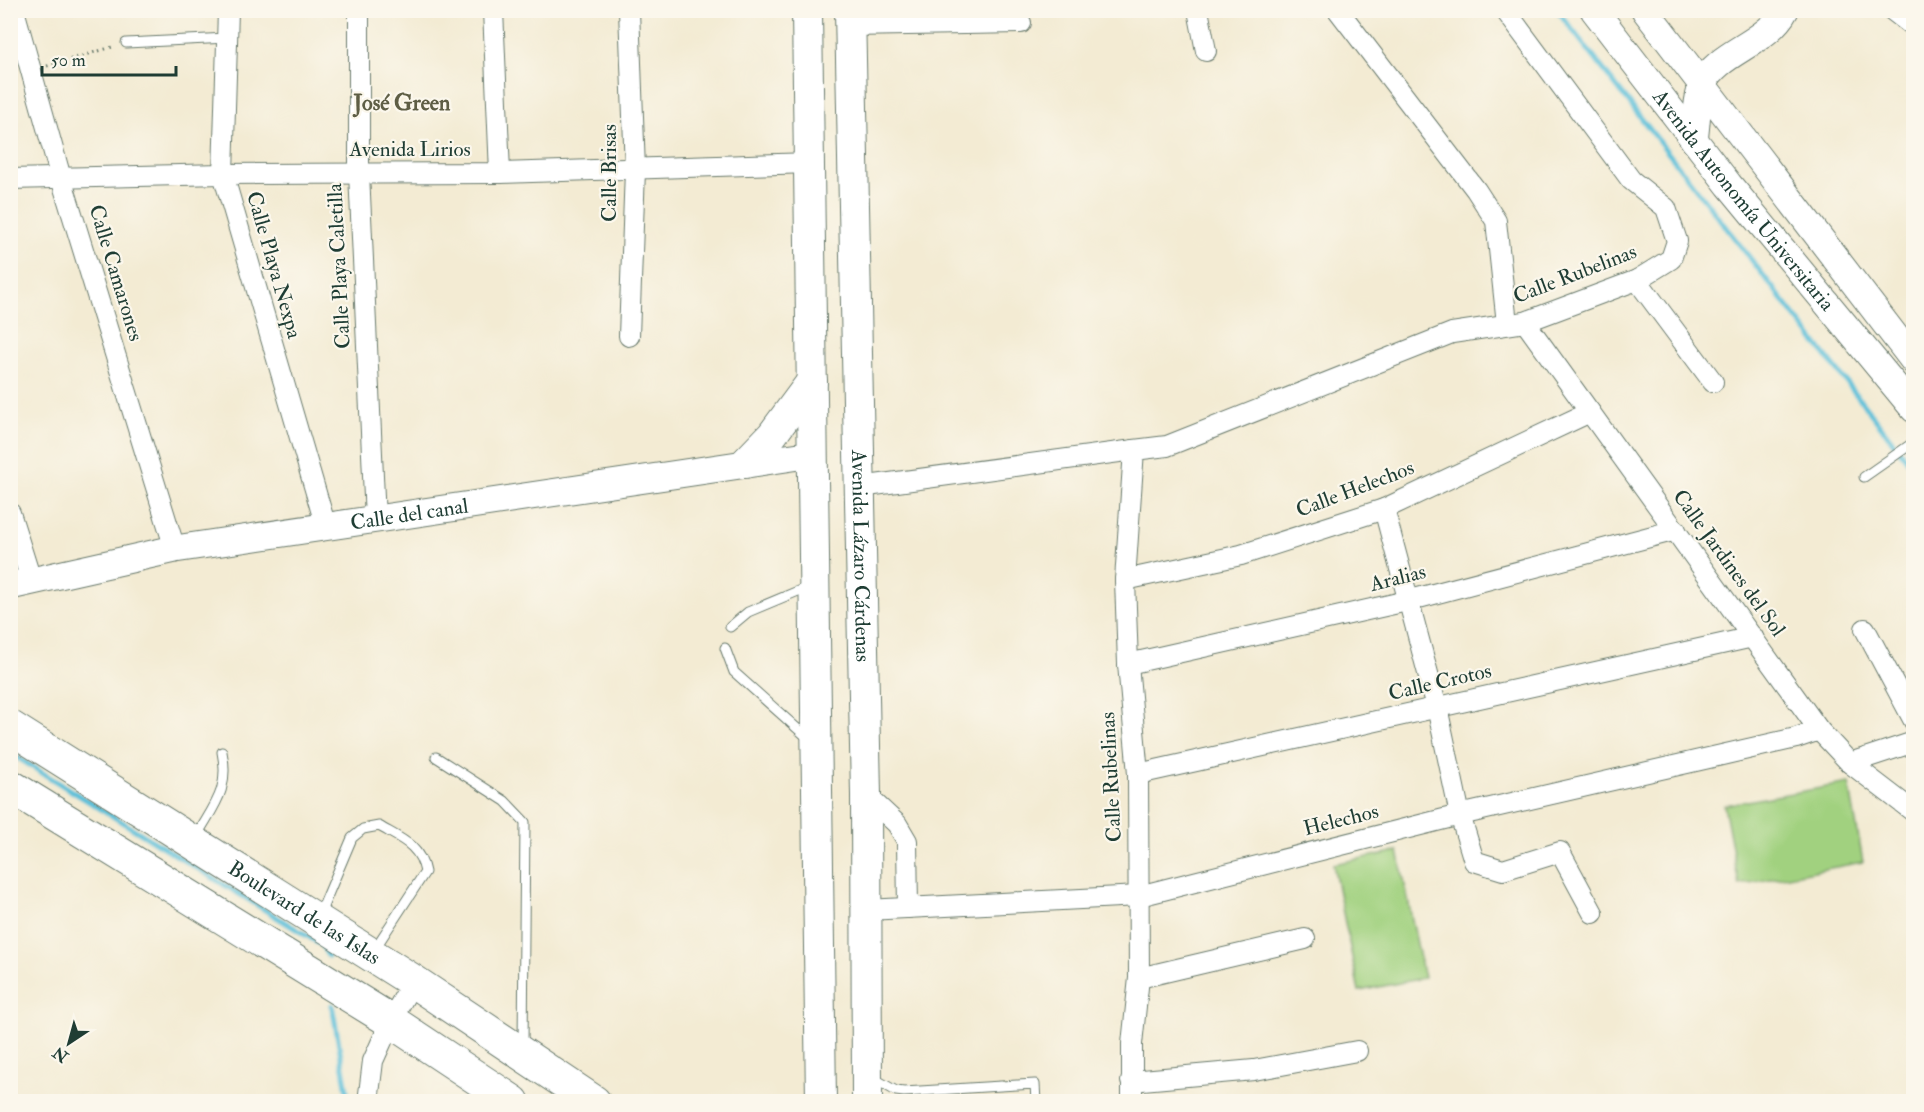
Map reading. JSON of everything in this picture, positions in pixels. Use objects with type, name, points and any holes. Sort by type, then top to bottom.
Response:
[{"type":"highway","name":"Boulevard de las Islas","points":[[10,727],[371,954],[594,1101]]},
{"type":"highway","points":[[10,786],[391,1021],[513,1101]]},
{"type":"main road","points":[[807,10],[822,1101]]},
{"type":"main road","name":"Avenida Lázaro Cárdenas","points":[[851,18],[866,795],[866,1087]]},
{"type":"main road","points":[[745,463],[772,435],[812,381]]},
{"type":"street","name":"Calle Camarones","points":[[14,10],[61,178],[175,549]]},
{"type":"street","name":"Calle Playa Nexpa","points":[[228,10],[229,38],[223,174],[326,527]]},
{"type":"street","name":"Calle Playa Caletilla","points":[[358,10],[358,173],[375,519]]},
{"type":"street","points":[[493,10],[500,173]]},
{"type":"street","name":"Calle Brisas","points":[[628,336],[635,170],[629,10]]},
{"type":"street","points":[[1198,10],[1206,51]]},
{"type":"street","points":[[1338,10],[1476,190],[1496,221],[1516,323]]},
{"type":"street","name":"Calle Rubelinas","points":[[860,487],[1167,446],[1452,333],[1516,323],[1637,280],[1671,259],[1677,241],[1666,208],[1631,180],[1505,10]]},
{"type":"street","name":"Avenida Autonomía Universitaria","points":[[1594,10],[1729,185],[1905,385],[1914,409]]},
{"type":"street","name":"Avenida Autonomía Universitaria","points":[[1645,10],[1914,361]]},
{"type":"street","points":[[1694,140],[1702,85],[1713,69],[1771,28],[1785,10]]},
{"type":"street","points":[[1702,85],[1721,78],[1783,38],[1798,18],[1801,10]]},
{"type":"street","points":[[1892,10],[1914,27]]},
{"type":"street","points":[[851,18],[1021,23]]},
{"type":"street","name":"Avenida Lirios","points":[[10,179],[223,174],[500,173],[810,163]]},
{"type":"street","points":[[1637,280],[1713,381]]},
{"type":"street","name":"Calle Jardines del Sol","points":[[1516,323],[1590,412],[1819,730],[1850,763],[1914,812]]},
{"type":"street","name":"Calle Helechos","points":[[1125,580],[1241,555],[1384,509],[1590,412]]},
{"type":"street","name":"Calle Rubelinas","points":[[1132,1101],[1131,1082],[1139,978],[1138,774],[1128,664],[1125,580],[1134,450]]},
{"type":"street","name":"Calle del canal","points":[[24,580],[175,549],[813,454]]},
{"type":"street","points":[[1384,509],[1437,707],[1460,815],[1474,861],[1503,870],[1560,852],[1593,913]]},
{"type":"street","points":[[10,513],[24,580]]},
{"type":"street","name":"Aralias","points":[[1128,664],[1407,601],[1676,530]]},
{"type":"street","points":[[10,549],[24,580]]},
{"type":"street","points":[[1865,629],[1914,721]]},
{"type":"street","name":"Calle Crotos","points":[[1138,774],[1753,637]]},
{"type":"street","name":"Helechos","points":[[867,910],[1139,896],[1460,815],[1796,738],[1819,730]]},
{"type":"street","points":[[1850,763],[1914,742]]},
{"type":"street","points":[[866,795],[897,824],[908,841],[908,908]]},
{"type":"street","points":[[1139,978],[1305,939]]},
{"type":"street","points":[[368,1101],[373,1061],[413,981]]},
{"type":"street","points":[[1131,1082],[1254,1070],[1357,1051]]},
{"type":"lane","points":[[126,44],[229,38]]},
{"type":"lane","points":[[1864,477],[1913,443]]},
{"type":"lane","points":[[730,627],[748,612],[814,584]]},
{"type":"lane","points":[[725,648],[734,672],[817,745]]},
{"type":"lane","points":[[193,842],[223,790],[227,774],[222,752]]},
{"type":"lane","points":[[436,757],[505,801],[525,822],[523,1053]]},
{"type":"lane","points":[[317,920],[352,838],[363,829],[379,826],[415,847],[423,858],[425,872],[371,954]]},
{"type":"lane","points":[[866,1087],[904,1092],[1035,1084],[1036,1101]]},
{"type":"lane","points":[[943,1089],[944,1101]]},
{"type":"path","points":[[31,70],[126,44]]},
{"type":"green space","points":[[1849,783],[1863,862],[1739,885],[1724,805]]},
{"type":"green space","points":[[1398,851],[1424,978],[1359,991],[1333,864]]},
{"type":"waterway","points":[[1557,10],[1914,469]]},
{"type":"waterway","points":[[10,753],[322,945],[328,956]]},
{"type":"waterway","points":[[332,1005],[349,1102]]},
{"type":"district","name":"José Green","points":[[402,103]]}]
